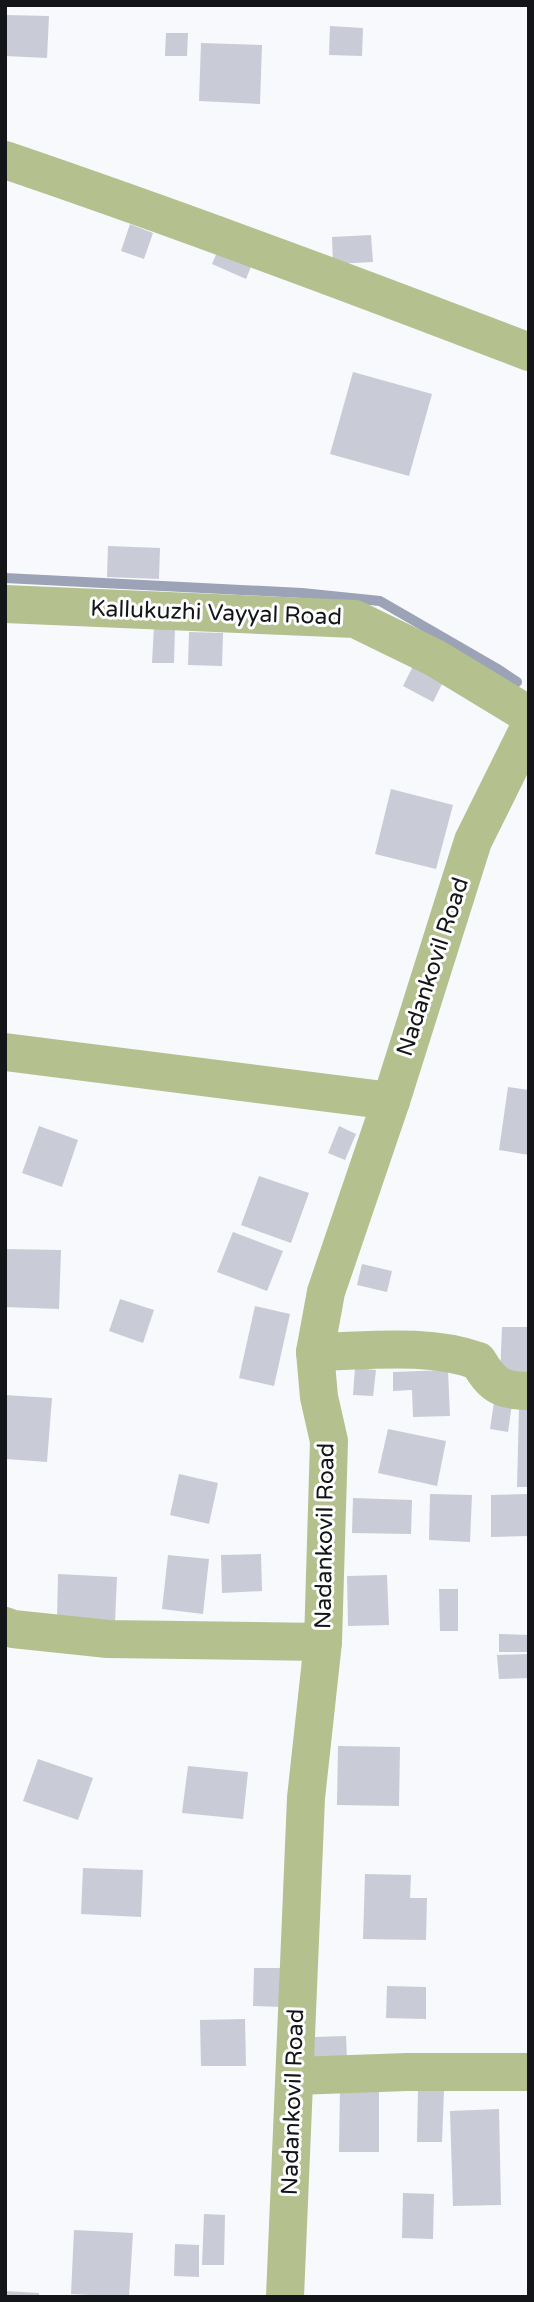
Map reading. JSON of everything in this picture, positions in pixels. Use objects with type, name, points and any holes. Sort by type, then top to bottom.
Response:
[{"type":"street","points":[[5,160],[319,271],[529,352]]},
{"type":"street","name":"Kallukuzhi Vayyal Road","points":[[5,604],[355,619],[435,658],[529,715]]},
{"type":"street","name":"Nadankovil Road","points":[[285,2297],[306,1798],[323,1642],[329,1441],[319,1397],[315,1352],[326,1292],[391,1101],[473,841],[529,728]]},
{"type":"street","points":[[5,1052],[391,1101]]},
{"type":"street","points":[[315,1352],[402,1350],[456,1353],[478,1361],[488,1378],[507,1390],[529,1391]]},
{"type":"street","points":[[5,1626],[108,1639],[323,1642]]},
{"type":"street","points":[[295,2076],[529,2072]]},
{"type":"building","points":[[6,15],[49,16],[47,58],[5,56]]},
{"type":"building","points":[[330,26],[363,28],[362,56],[329,55]]},
{"type":"building","points":[[166,33],[188,33],[187,56],[165,56]]},
{"type":"building","points":[[201,43],[262,45],[260,104],[199,101]]},
{"type":"building","points":[[130,224],[153,233],[144,259],[121,251]]},
{"type":"building","points":[[371,235],[373,262],[333,264],[332,237]]},
{"type":"building","points":[[221,243],[255,257],[246,279],[212,264]]},
{"type":"building","points":[[353,372],[432,394],[409,476],[330,454]]},
{"type":"building","points":[[108,546],[160,548],[159,579],[107,577]]},
{"type":"building","points":[[154,626],[175,627],[174,663],[152,663]]},
{"type":"building","points":[[189,632],[223,633],[222,666],[188,665]]},
{"type":"building","points":[[415,662],[445,678],[433,702],[403,686]]},
{"type":"building","points":[[391,789],[453,805],[436,869],[375,854]]},
{"type":"building","points":[[508,1087],[529,1090],[529,1155],[499,1150]]},
{"type":"building","points":[[39,1126],[78,1140],[62,1187],[22,1173]]},
{"type":"building","points":[[339,1126],[356,1134],[345,1160],[328,1153]]},
{"type":"building","points":[[259,1176],[309,1193],[291,1243],[241,1225]]},
{"type":"building","points":[[233,1232],[283,1251],[267,1291],[217,1272]]},
{"type":"building","points":[[5,1249],[61,1250],[59,1309],[5,1307]]},
{"type":"building","points":[[362,1264],[392,1271],[387,1292],[357,1285]]},
{"type":"building","points":[[120,1299],[154,1310],[143,1343],[109,1331]]},
{"type":"building","points":[[255,1306],[290,1314],[274,1386],[239,1378]]},
{"type":"building","points":[[502,1327],[529,1327],[529,1379],[500,1378]]},
{"type":"building","points":[[355,1368],[376,1370],[373,1396],[353,1395]]},
{"type":"building","points":[[448,1370],[450,1416],[413,1417],[412,1390],[393,1391],[393,1372]]},
{"type":"building","points":[[5,1395],[52,1398],[47,1462],[6,1459]]},
{"type":"building","points":[[494,1402],[512,1404],[508,1432],[490,1429]]},
{"type":"building","points":[[519,1408],[529,1408],[529,1487],[517,1487]]},
{"type":"building","points":[[388,1429],[446,1441],[437,1486],[378,1473]]},
{"type":"building","points":[[179,1474],[218,1483],[209,1524],[170,1515]]},
{"type":"building","points":[[430,1494],[472,1495],[470,1542],[429,1540]]},
{"type":"building","points":[[529,1494],[529,1536],[491,1537],[491,1495]]},
{"type":"building","points":[[353,1498],[412,1500],[411,1534],[352,1533]]},
{"type":"building","points":[[261,1554],[262,1591],[222,1593],[221,1555]]},
{"type":"building","points":[[168,1555],[209,1559],[203,1614],[162,1609]]},
{"type":"building","points":[[58,1574],[117,1577],[115,1622],[57,1620]]},
{"type":"building","points":[[387,1575],[389,1625],[348,1626],[347,1576]]},
{"type":"building","points":[[439,1589],[458,1589],[458,1631],[440,1631]]},
{"type":"building","points":[[499,1634],[529,1635],[529,1652],[499,1652]]},
{"type":"building","points":[[529,1654],[529,1678],[499,1679],[497,1655]]},
{"type":"building","points":[[338,1746],[400,1747],[399,1806],[337,1805]]},
{"type":"building","points":[[38,1759],[93,1778],[78,1820],[23,1801]]},
{"type":"building","points":[[188,1766],[248,1772],[243,1819],[182,1813]]},
{"type":"building","points":[[83,1868],[143,1870],[141,1917],[81,1914]]},
{"type":"building","points":[[365,1874],[411,1875],[410,1898],[427,1898],[426,1940],[363,1939]]},
{"type":"building","points":[[254,1968],[282,1968],[282,2007],[253,2006]]},
{"type":"building","points":[[387,1986],[426,1987],[426,2019],[386,2018]]},
{"type":"building","points":[[245,2019],[246,2066],[201,2066],[200,2020]]},
{"type":"building","points":[[346,2036],[347,2059],[314,2060],[314,2037]]},
{"type":"building","points":[[340,2087],[379,2087],[379,2152],[339,2152]]},
{"type":"building","points":[[418,2089],[444,2090],[442,2142],[417,2142]]},
{"type":"building","points":[[499,2109],[501,2205],[453,2206],[450,2111]]},
{"type":"building","points":[[403,2193],[434,2194],[433,2239],[402,2238]]},
{"type":"building","points":[[204,2214],[225,2215],[224,2265],[202,2265]]},
{"type":"building","points":[[74,2230],[133,2233],[129,2297],[71,2294]]},
{"type":"building","points":[[175,2244],[199,2245],[199,2277],[174,2276]]},
{"type":"building","points":[[6,2291],[39,2293],[39,2297],[5,2297]]},
{"type":"waterway","points":[[5,578],[302,593],[380,601],[517,682]]}]
